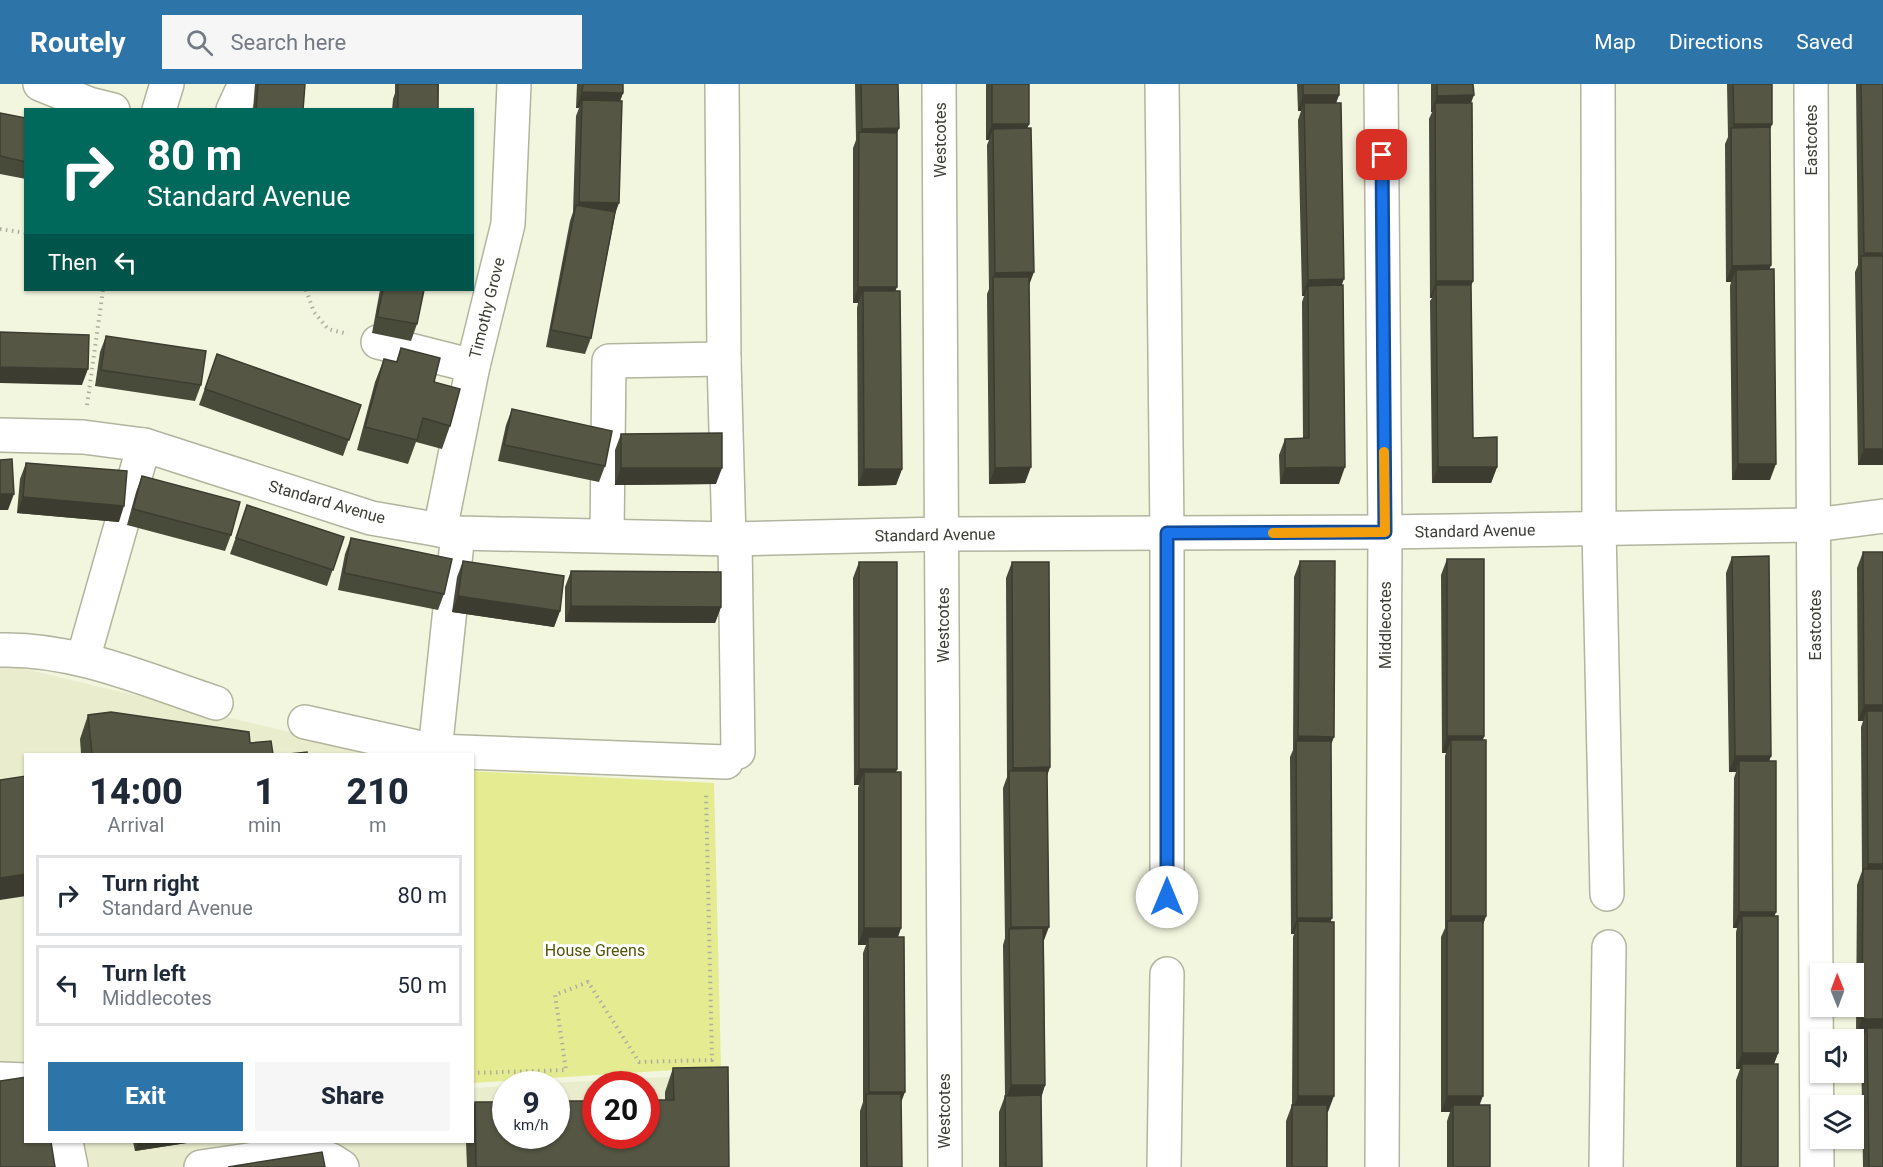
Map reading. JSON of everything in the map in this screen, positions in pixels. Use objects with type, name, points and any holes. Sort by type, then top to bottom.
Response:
[{"type":"street","points":[[40,84],[105,108]]},
{"type":"street","points":[[160,108],[167,84]]},
{"type":"street","points":[[234,108],[245,84]]},
{"type":"street","name":"Timothy Grove","points":[[435,751],[449,531],[473,366],[508,224],[514,84]]},
{"type":"street","points":[[305,722],[435,751],[732,757],[732,539],[724,359],[722,84]]},
{"type":"street","name":"Westcotes","points":[[939,84],[945,1167]]},
{"type":"street","points":[[1162,84],[1167,533],[1167,897]]},
{"type":"street","name":"Middlecotes","points":[[1381,84],[1385,532],[1382,1167]]},
{"type":"street","points":[[1598,84],[1599,529],[1607,894]]},
{"type":"street","name":"Eastcotes","points":[[1811,84],[1817,1167]]},
{"type":"street","points":[[378,342],[473,366]]},
{"type":"street","points":[[607,535],[609,361],[724,359]]},
{"type":"street","name":"Standard Avenue","points":[[0,435],[83,437],[144,445],[371,518],[449,531],[732,539],[943,534],[1385,532],[1815,525],[1883,516]]},
{"type":"street","points":[[83,659],[144,445]]},
{"type":"street","points":[[0,650],[29,649],[83,659],[216,703]]},
{"type":"street","points":[[1606,1167],[1609,947]]},
{"type":"street","points":[[1164,1167],[1167,974]]},
{"type":"street","points":[[66,1143],[71,1167]]},
{"type":"street","points":[[201,1167],[309,1151],[342,1167]]},
{"type":"path","points":[[0,229],[24,233]]},
{"type":"path","points":[[83,437],[103,291]]},
{"type":"path","points":[[306,291],[314,312],[328,329],[378,342]]},
{"type":"path","points":[[474,1073],[566,1070],[555,995],[588,982],[639,1062],[712,1060],[706,789]]},
{"type":"shaded area","points":[[0,663],[378,753],[24,753],[24,1143],[474,1143],[474,1088],[492,1087],[492,1149],[570,1149],[570,1082],[582,1081],[582,1149],[660,1149],[660,1077],[721,1074],[721,1167],[0,1167]]},
{"type":"green space","name":"House Greens","points":[[474,771],[714,783],[721,1067],[659,1071],[582,1071],[582,1076],[570,1077],[570,1071],[492,1071],[492,1082],[474,1083]]},
{"type":"building","points":[[258,84],[305,84],[303,108],[256,108]]},
{"type":"building","points":[[398,84],[438,84],[438,108],[398,108]]},
{"type":"building","points":[[583,84],[623,84],[623,93],[582,92]]},
{"type":"building","points":[[861,84],[898,84],[899,128],[862,129]]},
{"type":"building","points":[[992,84],[1029,84],[1029,124],[992,124]]},
{"type":"building","points":[[1303,84],[1339,84],[1339,95],[1303,95]]},
{"type":"building","points":[[1437,84],[1473,84],[1474,95],[1437,96]]},
{"type":"building","points":[[1733,84],[1772,84],[1772,124],[1734,124]]},
{"type":"building","points":[[1861,84],[1883,84],[1883,253],[1864,253]]},
{"type":"building","points":[[582,100],[622,101],[619,203],[579,202]]},
{"type":"building","points":[[1304,103],[1341,103],[1344,279],[1308,280]]},
{"type":"building","points":[[1435,103],[1472,103],[1473,281],[1436,281]]},
{"type":"building","points":[[0,113],[24,118],[24,162],[0,156]]},
{"type":"building","points":[[1770,127],[1771,265],[1732,266],[1731,128]]},
{"type":"building","points":[[1031,128],[1034,272],[995,273],[993,129]]},
{"type":"building","points":[[859,132],[897,133],[897,287],[858,287]]},
{"type":"building","points":[[576,205],[615,212],[591,338],[551,330]]},
{"type":"building","points":[[1861,256],[1883,256],[1883,449],[1864,449]]},
{"type":"building","points":[[1774,269],[1776,464],[1738,464],[1736,270]]},
{"type":"building","points":[[993,277],[1029,277],[1031,467],[995,468]]},
{"type":"building","points":[[1343,285],[1345,467],[1285,468],[1285,439],[1309,438],[1308,286]]},
{"type":"building","points":[[1436,285],[1471,285],[1473,438],[1497,437],[1497,467],[1438,467]]},
{"type":"building","points":[[383,291],[424,291],[417,324],[377,317]]},
{"type":"building","points":[[863,291],[900,291],[902,469],[864,469]]},
{"type":"building","points":[[0,332],[89,335],[88,369],[0,367]]},
{"type":"building","points":[[106,336],[206,351],[201,385],[101,370]]},
{"type":"building","points":[[401,348],[440,358],[434,382],[460,389],[450,426],[423,418],[417,440],[365,427],[384,359],[397,362]]},
{"type":"building","points":[[217,354],[361,405],[349,440],[205,389]]},
{"type":"building","points":[[512,409],[612,431],[605,466],[504,445]]},
{"type":"building","points":[[722,433],[722,468],[621,468],[621,434]]},
{"type":"building","points":[[12,459],[14,494],[0,494],[0,460]]},
{"type":"building","points":[[26,463],[127,471],[124,506],[23,497]]},
{"type":"building","points":[[142,476],[240,502],[231,535],[133,509]]},
{"type":"building","points":[[247,505],[344,537],[333,570],[236,538]]},
{"type":"building","points":[[351,538],[452,559],[444,594],[344,573]]},
{"type":"building","points":[[1863,552],[1883,552],[1883,705],[1864,705]]},
{"type":"building","points":[[1769,556],[1771,756],[1735,756],[1732,557]]},
{"type":"building","points":[[1447,559],[1484,559],[1484,736],[1447,736]]},
{"type":"building","points":[[463,561],[564,576],[560,611],[458,596]]},
{"type":"building","points":[[1300,561],[1335,561],[1334,737],[1298,736]]},
{"type":"building","points":[[859,562],[897,562],[897,769],[859,769]]},
{"type":"building","points":[[1012,562],[1049,562],[1050,767],[1013,768]]},
{"type":"building","points":[[571,571],[721,572],[721,607],[571,606]]},
{"type":"building","points":[[1867,711],[1883,711],[1883,864],[1868,864]]},
{"type":"building","points":[[111,712],[249,732],[250,743],[271,741],[273,753],[92,753],[88,715]]},
{"type":"building","points":[[1451,740],[1486,740],[1486,916],[1451,916]]},
{"type":"building","points":[[1296,741],[1331,741],[1332,918],[1297,918]]},
{"type":"building","points":[[1739,761],[1776,761],[1776,912],[1739,912]]},
{"type":"building","points":[[1009,771],[1047,771],[1049,927],[1011,927]]},
{"type":"building","points":[[864,772],[901,772],[901,928],[864,928]]},
{"type":"building","points":[[24,776],[24,874],[0,878],[0,780]]},
{"type":"building","points":[[1863,869],[1883,869],[1883,1019],[1862,1019],[1864,1017]]},
{"type":"building","points":[[1742,916],[1778,916],[1778,1053],[1742,1053]]},
{"type":"building","points":[[1298,921],[1334,922],[1334,1096],[1298,1096]]},
{"type":"building","points":[[1447,921],[1483,921],[1483,1096],[1447,1096]]},
{"type":"building","points":[[1043,928],[1045,1085],[1011,1085],[1009,929]]},
{"type":"building","points":[[868,937],[904,937],[905,1092],[869,1092]]},
{"type":"building","points":[[1867,1028],[1883,1028],[1883,1167],[1869,1167]]},
{"type":"building","points":[[1742,1064],[1778,1064],[1778,1167],[1741,1167]]},
{"type":"building","points":[[728,1067],[729,1167],[476,1167],[475,1102],[492,1102],[492,1149],[570,1149],[570,1101],[582,1101],[582,1149],[660,1149],[660,1100],[674,1100],[673,1068]]},
{"type":"building","points":[[24,1077],[24,1143],[51,1143],[55,1167],[0,1167],[0,1081]]},
{"type":"building","points":[[866,1094],[901,1094],[902,1167],[867,1167]]},
{"type":"building","points":[[1041,1095],[1042,1167],[1006,1167],[1005,1096]]},
{"type":"building","points":[[1292,1105],[1327,1105],[1327,1167],[1292,1167]]},
{"type":"building","points":[[1453,1105],[1490,1105],[1490,1167],[1453,1167]]},
{"type":"building","points":[[322,1152],[325,1167],[228,1167]]},
{"type":"slow traffic","points":[[1273,533],[1385,532],[1384,452]]},
{"type":"route","points":[[1167,897],[1167,533],[1385,532],[1382,155]]}]
